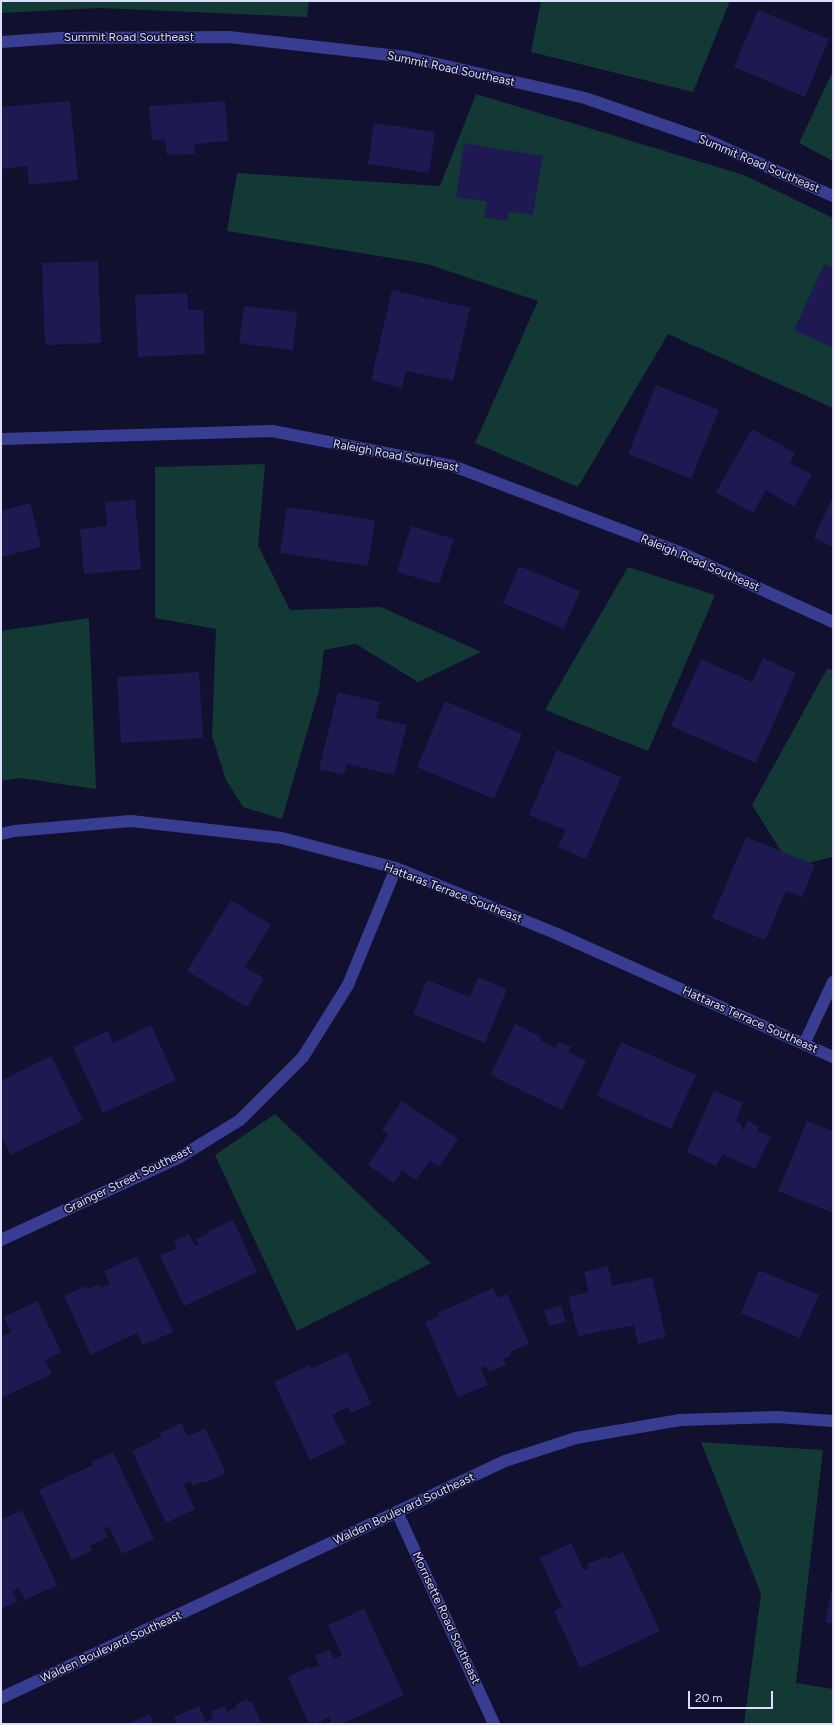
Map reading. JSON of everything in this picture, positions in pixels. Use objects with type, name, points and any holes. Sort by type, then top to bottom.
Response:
[{"type":"street","name":"Summit Road Southeast","points":[[1,42],[59,38],[229,37],[406,57],[585,98],[709,141],[833,196]]},
{"type":"street","name":"Raleigh Road Southeast","points":[[1,439],[272,431],[453,466],[677,551],[833,622]]},
{"type":"street","name":"Hattaras Terrace Southeast","points":[[1,834],[14,831],[131,821],[282,838],[396,868],[555,933],[833,1057]]},
{"type":"street","name":"Grainger Street Southeast","points":[[1,1240],[180,1157],[240,1120],[303,1057],[348,985],[396,868]]},
{"type":"street","points":[[804,1044],[833,982]]},
{"type":"street","name":"Walden Boulevard Southeast","points":[[1,1698],[505,1461],[576,1438],[680,1420],[777,1417],[833,1421]]},
{"type":"street","name":"Morrisette Road Southeast","points":[[397,1512],[494,1724]]},
{"type":"green space","points":[[1,1],[309,1],[307,17],[100,8],[1,13]]},
{"type":"green space","points":[[541,1],[730,1],[693,92],[531,52]]},
{"type":"green space","points":[[833,71],[833,161],[799,143]]},
{"type":"green space","points":[[476,94],[744,175],[833,218],[833,408],[668,334],[578,487],[475,443],[538,301],[427,264],[227,231],[237,173],[440,186]]},
{"type":"green space","points":[[265,464],[258,545],[290,610],[381,607],[481,652],[418,682],[356,644],[324,650],[319,691],[282,819],[243,807],[226,780],[212,736],[216,629],[155,618],[155,467]]},
{"type":"green space","points":[[628,567],[715,595],[648,751],[545,710]]},
{"type":"green space","points":[[89,618],[96,789],[20,778],[1,781],[1,631]]},
{"type":"green space","points":[[827,669],[833,670],[833,857],[791,867],[752,805]]},
{"type":"green space","points":[[275,1114],[431,1263],[297,1331],[215,1155]]},
{"type":"green space","points":[[701,1442],[823,1450],[796,1683],[833,1689],[833,1724],[744,1724],[761,1594]]},
{"type":"building","points":[[758,10],[829,39],[805,97],[734,67]]},
{"type":"building","points":[[70,101],[78,180],[29,185],[27,166],[1,169],[1,107]]},
{"type":"building","points":[[225,101],[228,141],[194,144],[195,154],[167,155],[165,139],[152,140],[149,106]]},
{"type":"building","points":[[374,123],[435,132],[429,173],[368,164]]},
{"type":"building","points":[[464,143],[543,156],[533,215],[509,212],[507,221],[484,217],[487,202],[456,197]]},
{"type":"building","points":[[98,261],[101,343],[45,345],[42,263]]},
{"type":"building","points":[[824,264],[833,268],[833,348],[794,330]]},
{"type":"building","points":[[392,290],[470,308],[453,381],[406,371],[402,388],[371,380]]},
{"type":"building","points":[[187,293],[188,310],[203,310],[205,354],[138,357],[135,295]]},
{"type":"building","points":[[244,306],[297,312],[293,350],[239,343]]},
{"type":"building","points":[[656,385],[719,410],[691,479],[628,454]]},
{"type":"building","points":[[752,429],[795,453],[790,463],[812,475],[794,507],[766,490],[753,513],[716,492]]},
{"type":"building","points":[[833,496],[833,547],[814,538]]},
{"type":"building","points":[[135,500],[141,569],[84,574],[80,529],[107,526],[105,502]]},
{"type":"building","points":[[30,503],[41,547],[1,557],[1,511]]},
{"type":"building","points":[[287,507],[375,520],[368,566],[280,553]]},
{"type":"building","points":[[411,526],[454,539],[439,584],[397,572]]},
{"type":"building","points":[[519,566],[580,591],[564,629],[503,603]]},
{"type":"building","points":[[763,658],[796,673],[756,763],[671,726],[701,659],[752,682]]},
{"type":"building","points":[[199,672],[203,738],[121,743],[117,677]]},
{"type":"building","points":[[338,692],[380,702],[376,718],[407,725],[394,775],[347,764],[344,775],[319,769]]},
{"type":"building","points":[[445,701],[522,734],[494,799],[417,767]]},
{"type":"building","points":[[557,750],[621,777],[586,859],[558,847],[566,830],[529,815]]},
{"type":"building","points":[[746,837],[815,865],[802,897],[786,891],[765,940],[712,918]]},
{"type":"building","points":[[231,900],[271,925],[245,967],[264,978],[247,1007],[187,971]]},
{"type":"building","points":[[478,977],[507,989],[485,1043],[413,1014],[427,980],[470,997]]},
{"type":"building","points":[[515,1024],[542,1037],[540,1040],[555,1048],[558,1042],[571,1047],[568,1052],[586,1061],[562,1110],[490,1075]]},
{"type":"building","points":[[151,1025],[176,1080],[103,1113],[73,1047],[108,1031],[113,1043]]},
{"type":"building","points":[[621,1042],[696,1075],[671,1129],[597,1096]]},
{"type":"building","points":[[51,1056],[83,1120],[11,1155],[1,1136],[1,1081]]},
{"type":"building","points":[[714,1091],[743,1103],[736,1121],[741,1124],[743,1131],[748,1121],[759,1127],[757,1131],[771,1136],[755,1169],[722,1154],[716,1166],[687,1152]]},
{"type":"building","points":[[402,1101],[458,1139],[439,1167],[430,1161],[416,1180],[402,1170],[394,1183],[368,1165],[388,1135],[382,1130]]},
{"type":"building","points":[[807,1121],[833,1131],[833,1213],[778,1191]]},
{"type":"building","points":[[233,1220],[257,1272],[184,1306],[160,1256],[177,1248],[174,1241],[189,1234],[195,1246],[199,1244],[196,1239]]},
{"type":"building","points":[[137,1256],[173,1332],[143,1345],[137,1333],[91,1355],[64,1296],[86,1286],[88,1289],[99,1284],[101,1288],[110,1284],[104,1271]]},
{"type":"building","points":[[608,1266],[612,1286],[652,1277],[666,1337],[638,1344],[634,1325],[578,1336],[568,1297],[589,1292],[584,1272]]},
{"type":"building","points":[[759,1270],[819,1295],[800,1338],[741,1313]]},
{"type":"building","points":[[493,1288],[498,1298],[507,1294],[529,1344],[512,1351],[510,1356],[503,1359],[506,1365],[489,1372],[486,1366],[481,1368],[488,1385],[458,1397],[425,1322],[439,1316],[438,1313]]},
{"type":"building","points":[[37,1301],[61,1352],[45,1360],[52,1374],[1,1398],[1,1332],[3,1336],[11,1332],[4,1317]]},
{"type":"building","points":[[561,1305],[566,1322],[549,1326],[544,1310]]},
{"type":"building","points":[[347,1352],[371,1404],[351,1413],[348,1407],[332,1415],[346,1443],[310,1460],[274,1382],[309,1365],[311,1369]]},
{"type":"building","points":[[181,1423],[188,1436],[205,1428],[226,1473],[204,1483],[203,1481],[193,1486],[190,1481],[184,1485],[195,1509],[166,1523],[132,1451],[161,1437],[160,1433]]},
{"type":"building","points":[[113,1452],[154,1539],[122,1554],[109,1527],[104,1529],[108,1537],[90,1546],[92,1550],[72,1560],[39,1490],[93,1465],[92,1462]]},
{"type":"building","points":[[22,1510],[57,1585],[25,1600],[19,1588],[13,1591],[17,1601],[1,1609],[1,1520]]},
{"type":"building","points":[[571,1543],[584,1571],[589,1568],[587,1564],[607,1556],[608,1559],[623,1552],[660,1631],[580,1668],[554,1611],[562,1607],[540,1558]]},
{"type":"building","points":[[833,1589],[833,1624],[825,1622]]},
{"type":"building","points":[[364,1609],[404,1695],[342,1724],[332,1724],[329,1717],[314,1724],[309,1724],[288,1677],[310,1667],[311,1669],[319,1665],[315,1656],[330,1649],[334,1659],[342,1655],[328,1625]]},
{"type":"building","points":[[247,1699],[248,1702],[251,1701],[262,1724],[177,1724],[174,1717],[199,1706],[206,1722],[213,1718],[211,1712],[224,1706],[227,1712],[237,1707],[236,1704]]},
{"type":"building","points":[[150,1714],[154,1724],[128,1724]]}]
